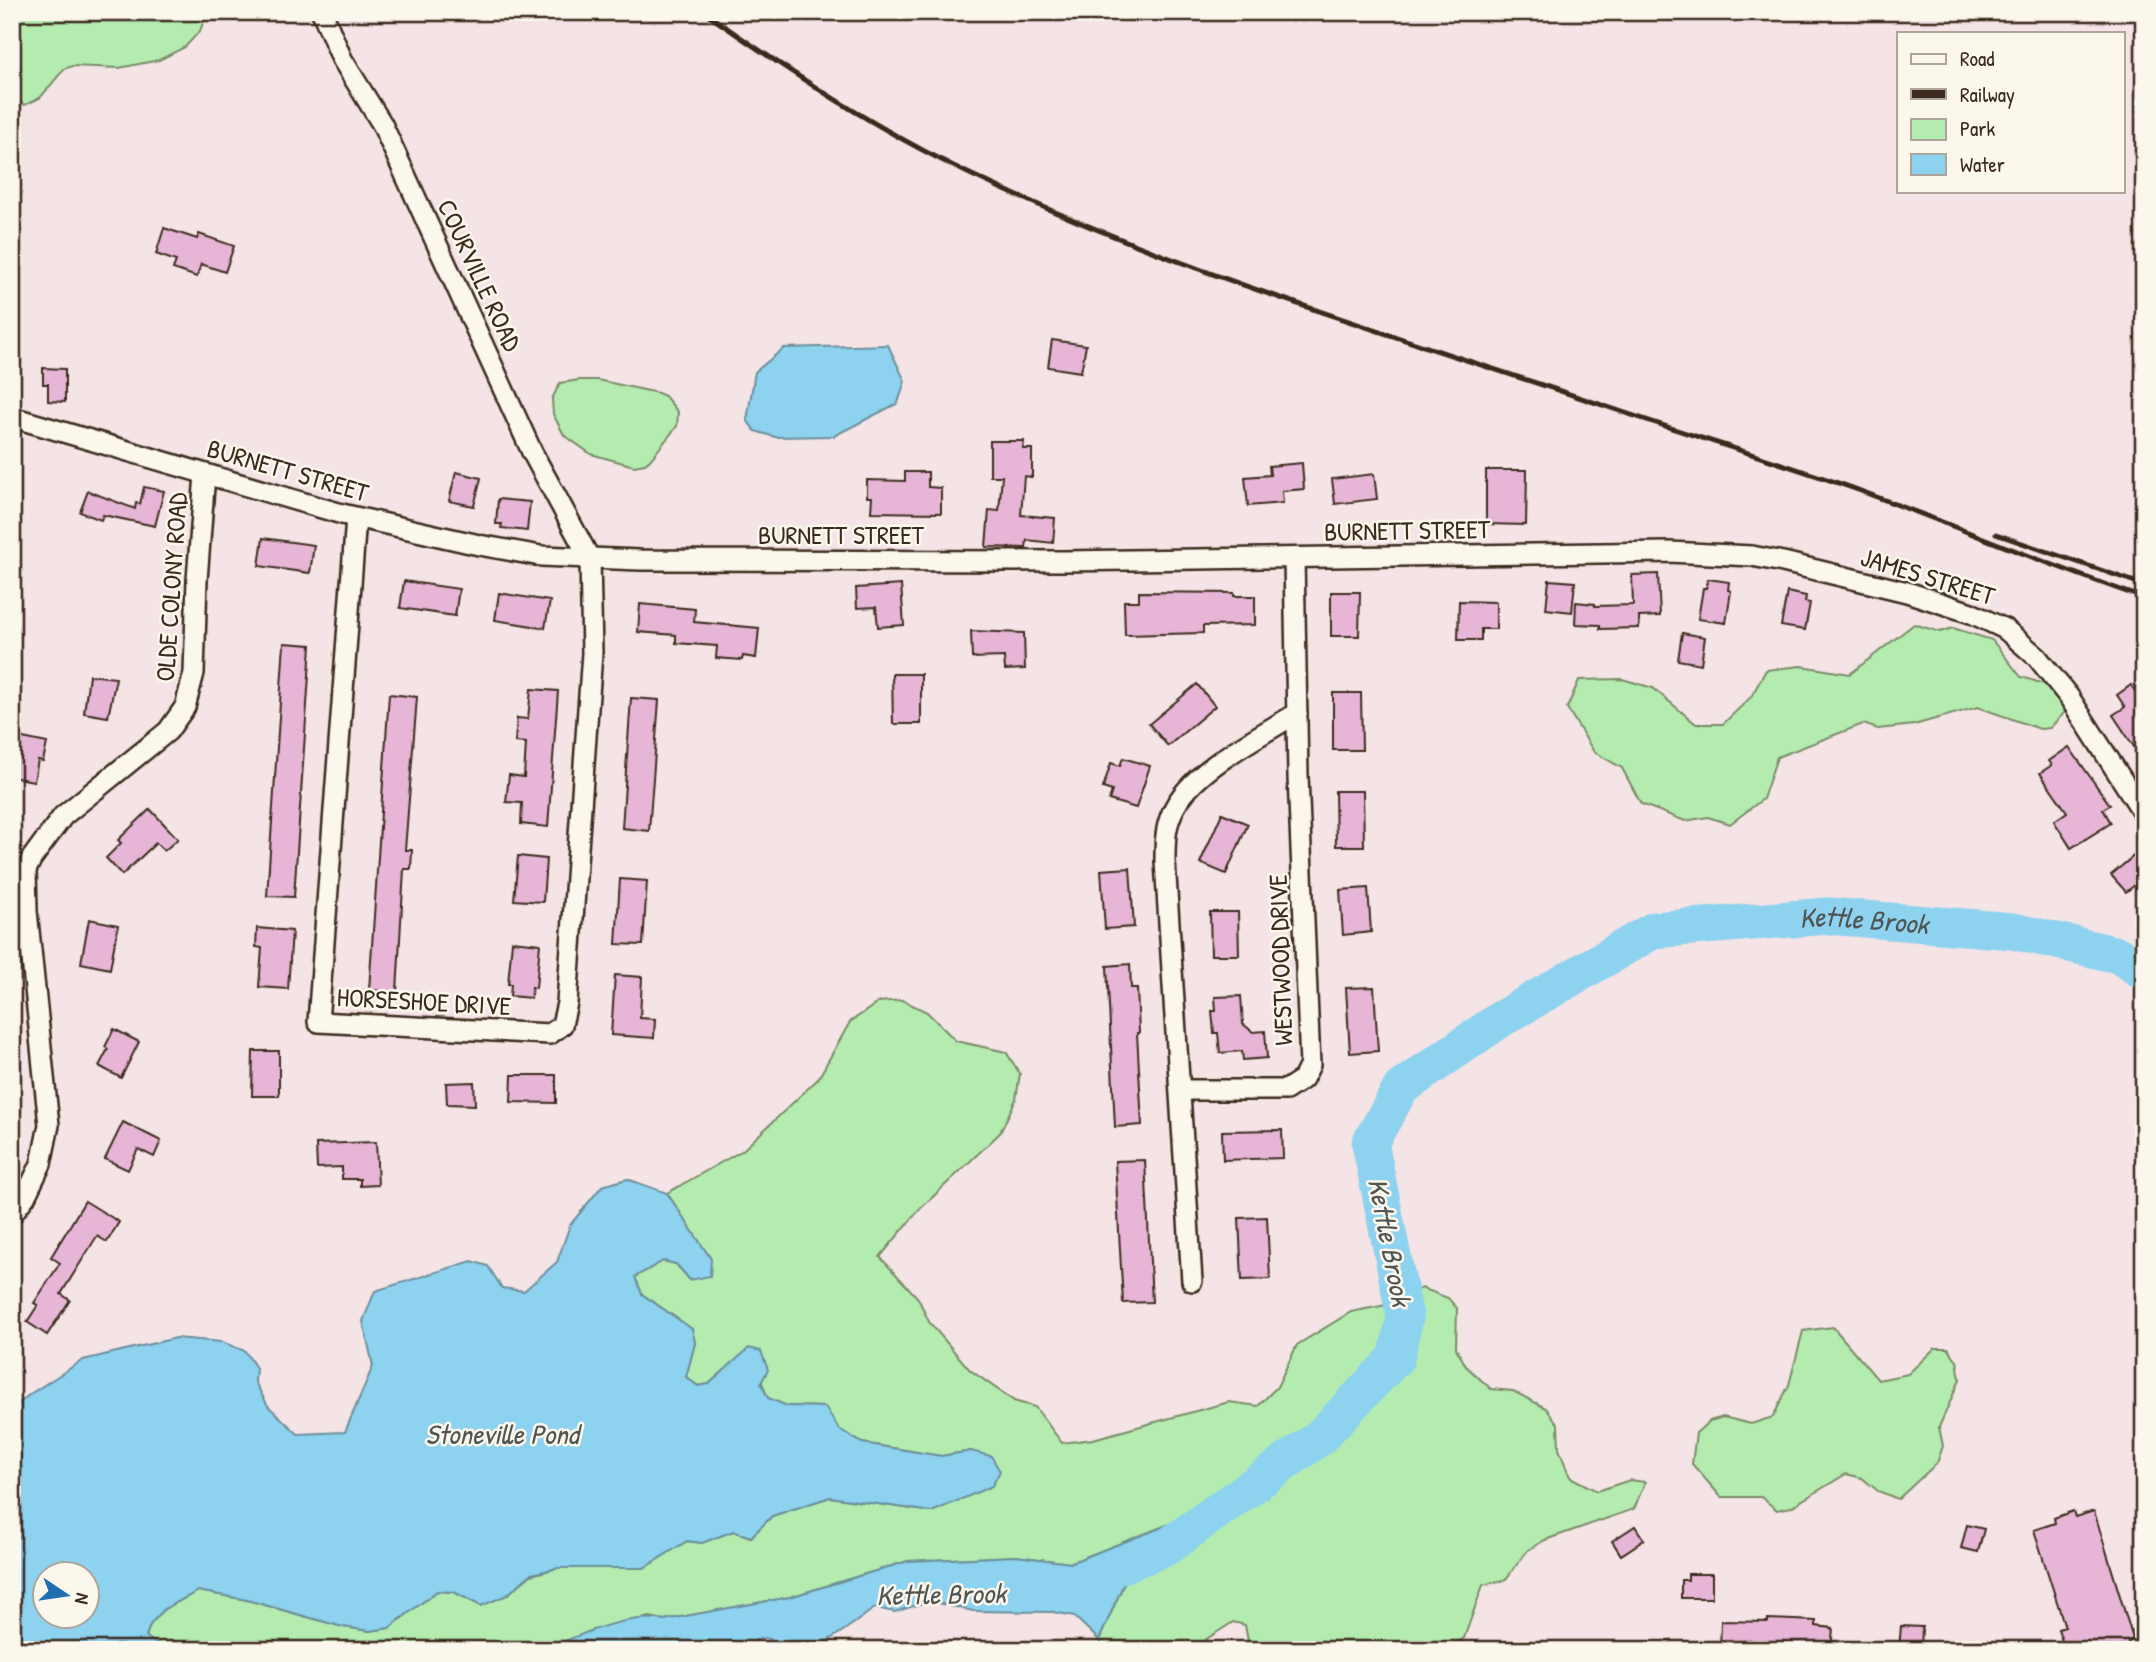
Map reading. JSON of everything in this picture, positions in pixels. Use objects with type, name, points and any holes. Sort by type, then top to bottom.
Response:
[{"type":"street","name":"COURVILLE ROAD","points":[[322,12],[342,59],[382,124],[532,452],[590,559]]},
{"type":"street","name":"BURNETT STREET","points":[[12,417],[356,517],[523,554],[590,559],[1063,561],[1687,553]]},
{"type":"street","name":"OLDE COLONY ROAD","points":[[12,1214],[25,1197],[41,1164],[49,1125],[27,911],[26,870],[63,816],[168,731],[185,707],[194,673],[197,580],[205,474]]},
{"type":"street","name":"HORSESHOE DRIVE","points":[[356,517],[318,1022],[544,1034],[555,1031],[562,1025],[567,1003],[592,653],[590,559]]},
{"type":"street","name":"JAMES STREET","points":[[1687,553],[1752,556],[1783,562],[1907,592],[1972,614],[2006,630],[2037,657],[2069,697],[2144,814]]},
{"type":"street","name":"WESTWOOD DRIVE","points":[[1181,1090],[1286,1090],[1303,1079],[1310,1065],[1294,558]]},
{"type":"street","points":[[1192,1281],[1165,861],[1167,826],[1184,791],[1199,776],[1297,713]]},
{"type":"green space","points":[[12,12],[207,12],[200,31],[185,47],[159,60],[119,68],[72,66],[64,69],[40,98],[25,105],[12,99]]},
{"type":"green space","points":[[597,380],[665,396],[678,412],[677,426],[645,464],[634,466],[591,454],[564,435],[553,414],[552,399],[560,383]]},
{"type":"green space","points":[[1914,624],[1940,632],[1953,628],[1992,640],[2021,677],[2051,686],[2067,710],[2050,728],[2040,729],[1978,707],[1914,725],[1878,729],[1863,724],[1777,757],[1763,799],[1730,824],[1708,817],[1685,821],[1641,804],[1622,768],[1594,752],[1567,708],[1579,680],[1622,679],[1653,688],[1696,724],[1723,724],[1751,697],[1766,670],[1801,666],[1850,674]]},
{"type":"green space","points":[[902,1000],[927,1012],[956,1041],[1006,1052],[1020,1074],[1016,1099],[1000,1133],[919,1210],[880,1257],[918,1298],[929,1322],[970,1370],[1014,1401],[1035,1407],[1062,1443],[1093,1439],[1229,1402],[1258,1406],[1277,1387],[1297,1345],[1351,1312],[1386,1305],[1422,1288],[1448,1298],[1457,1308],[1456,1348],[1466,1366],[1491,1389],[1513,1391],[1546,1408],[1558,1424],[1559,1449],[1570,1477],[1597,1491],[1630,1480],[1645,1482],[1634,1509],[1545,1540],[1528,1550],[1505,1580],[1483,1585],[1464,1638],[1446,1650],[1367,1650],[1358,1647],[1352,1650],[1255,1650],[1248,1641],[1245,1625],[1233,1622],[1205,1640],[1196,1650],[1104,1650],[1099,1640],[1124,1583],[1167,1547],[1167,1525],[1070,1563],[1016,1556],[908,1561],[790,1597],[664,1620],[650,1617],[593,1630],[544,1650],[278,1650],[237,1645],[182,1650],[157,1644],[146,1637],[150,1625],[164,1609],[198,1591],[247,1600],[343,1627],[370,1631],[389,1628],[437,1591],[454,1592],[481,1606],[507,1595],[531,1575],[558,1568],[644,1568],[687,1541],[702,1543],[733,1531],[751,1537],[772,1516],[830,1497],[932,1512],[971,1451],[941,1456],[862,1443],[839,1429],[825,1407],[787,1406],[768,1398],[749,1349],[709,1384],[698,1386],[686,1377],[695,1343],[692,1329],[642,1294],[635,1277],[663,1261],[676,1264],[690,1280],[711,1259],[667,1193],[743,1150],[818,1079],[850,1022],[879,1002]]},
{"type":"green space","points":[[1833,1327],[1878,1380],[1908,1374],[1935,1348],[1948,1348],[1957,1361],[1960,1379],[1939,1427],[1943,1446],[1937,1463],[1898,1499],[1878,1491],[1862,1478],[1846,1474],[1791,1507],[1777,1510],[1761,1497],[1721,1497],[1692,1464],[1696,1433],[1710,1421],[1723,1417],[1751,1424],[1773,1417],[1789,1385],[1803,1331]]},
{"type":"water","points":[[888,345],[905,381],[898,403],[834,436],[775,437],[755,431],[747,420],[755,372],[784,348]]},
{"type":"water","name":"Stoneville Pond","points":[[627,1179],[667,1193],[711,1259],[710,1276],[690,1280],[676,1264],[663,1261],[635,1277],[642,1294],[692,1329],[695,1343],[686,1377],[698,1386],[709,1384],[749,1348],[761,1351],[768,1370],[761,1383],[768,1398],[787,1406],[825,1407],[839,1429],[862,1443],[941,1456],[971,1451],[991,1456],[1000,1471],[992,1486],[932,1512],[830,1497],[772,1516],[751,1537],[733,1531],[702,1543],[687,1541],[644,1568],[558,1568],[531,1574],[507,1595],[481,1606],[454,1592],[437,1591],[389,1628],[370,1631],[343,1627],[247,1600],[198,1591],[164,1609],[150,1625],[146,1636],[156,1644],[168,1648],[196,1649],[238,1645],[278,1650],[12,1650],[12,1409],[30,1394],[83,1360],[176,1338],[222,1342],[245,1351],[256,1368],[255,1382],[268,1406],[298,1434],[345,1432],[373,1366],[363,1321],[375,1291],[472,1261],[488,1266],[502,1288],[524,1291],[557,1262],[570,1225],[602,1186]]},
{"type":"water","points":[[1168,1525],[1167,1547],[1124,1583],[1099,1640],[1074,1616],[1053,1612],[973,1611],[929,1601],[895,1612],[875,1608],[826,1642],[811,1649],[792,1649],[762,1638],[742,1650],[544,1650],[619,1622],[650,1618],[664,1620],[790,1597],[908,1561],[1016,1556],[1070,1563]]},
{"type":"building","points":[[164,228],[197,239],[199,234],[234,246],[225,272],[201,264],[197,277],[173,269],[176,261],[156,254]]},
{"type":"building","points":[[1052,340],[1086,345],[1081,372],[1048,367]]},
{"type":"building","points":[[43,368],[65,369],[65,402],[48,401],[48,384],[43,384]]},
{"type":"building","points":[[990,441],[1024,441],[1023,449],[1032,449],[1032,477],[1024,476],[1021,515],[1055,518],[1053,543],[1027,540],[1026,548],[986,547],[989,510],[999,511],[1002,476],[990,476]]},
{"type":"building","points":[[1302,463],[1304,489],[1282,491],[1283,503],[1248,506],[1245,477],[1270,475],[1269,466]]},
{"type":"building","points":[[1486,470],[1527,470],[1526,525],[1486,524]]},
{"type":"building","points":[[456,472],[481,478],[474,506],[449,501]]},
{"type":"building","points":[[905,472],[928,472],[928,487],[941,488],[941,513],[871,512],[872,497],[867,497],[867,480],[905,481]]},
{"type":"building","points":[[1374,474],[1377,499],[1335,504],[1332,479]]},
{"type":"building","points":[[144,487],[164,491],[155,526],[103,515],[101,520],[80,512],[88,491],[135,509],[136,503],[140,504]]},
{"type":"building","points":[[498,499],[530,502],[527,531],[501,528],[502,524],[496,524]]},
{"type":"building","points":[[263,538],[314,545],[310,573],[259,566]]},
{"type":"building","points":[[1658,574],[1660,616],[1639,617],[1639,628],[1600,629],[1600,625],[1575,624],[1576,602],[1595,606],[1633,605],[1632,575]]},
{"type":"building","points":[[1708,579],[1729,582],[1728,590],[1731,591],[1726,623],[1698,619],[1703,588],[1706,588]]},
{"type":"building","points":[[1549,580],[1575,582],[1572,612],[1546,609]]},
{"type":"building","points":[[404,581],[459,589],[455,616],[400,608]]},
{"type":"building","points":[[901,585],[904,625],[878,627],[876,607],[857,608],[856,588]]},
{"type":"building","points":[[1139,592],[1234,593],[1234,596],[1255,596],[1255,625],[1203,626],[1203,633],[1125,635],[1124,601],[1139,601]]},
{"type":"building","points":[[1331,592],[1360,592],[1359,636],[1331,636]]},
{"type":"building","points":[[1787,592],[1806,596],[1805,602],[1810,603],[1805,630],[1781,626]]},
{"type":"building","points":[[499,593],[550,601],[545,628],[495,620]]},
{"type":"building","points":[[1459,601],[1496,602],[1496,629],[1481,629],[1481,640],[1458,640]]},
{"type":"building","points":[[640,604],[695,609],[694,622],[759,628],[756,658],[716,658],[717,646],[676,643],[676,635],[638,632]]},
{"type":"building","points":[[971,631],[1024,633],[1025,669],[1005,670],[1004,657],[972,658]]},
{"type":"building","points":[[1682,633],[1705,637],[1701,664],[1678,660]]},
{"type":"building","points":[[284,643],[311,645],[294,897],[267,896]]},
{"type":"building","points":[[892,674],[921,674],[921,724],[893,724]]},
{"type":"building","points":[[89,675],[116,678],[108,717],[84,713]]},
{"type":"building","points":[[1197,684],[1215,706],[1168,746],[1149,724]]},
{"type":"building","points":[[2131,685],[2144,705],[2144,762],[2113,715],[2125,707],[2117,695]]},
{"type":"building","points":[[531,689],[558,691],[548,827],[521,824],[522,803],[506,802],[509,775],[524,777],[526,743],[515,742],[517,718],[528,719]]},
{"type":"building","points":[[1333,693],[1361,693],[1362,750],[1333,750]]},
{"type":"building","points":[[389,694],[417,697],[405,850],[412,850],[411,869],[404,869],[397,992],[369,990]]},
{"type":"building","points":[[631,698],[659,700],[649,831],[622,828]]},
{"type":"building","points":[[18,737],[47,743],[43,761],[38,760],[34,781],[12,777]]},
{"type":"building","points":[[2069,747],[2110,805],[2103,809],[2111,823],[2071,848],[2054,821],[2067,812],[2040,773],[2052,765],[2049,761]]},
{"type":"building","points":[[1123,758],[1150,766],[1136,808],[1109,800],[1112,791],[1103,788],[1111,763],[1120,766]]},
{"type":"building","points":[[1335,791],[1363,791],[1364,846],[1336,846]]},
{"type":"building","points":[[150,809],[178,839],[164,851],[156,843],[122,875],[106,858],[121,843],[118,840]]},
{"type":"building","points":[[1222,813],[1248,824],[1226,874],[1200,863]]},
{"type":"building","points":[[2136,854],[2144,863],[2144,878],[2126,892],[2111,875]]},
{"type":"building","points":[[518,856],[546,859],[543,902],[514,900]]},
{"type":"building","points":[[1130,868],[1134,927],[1105,929],[1101,870]]},
{"type":"building","points":[[620,879],[647,881],[643,945],[616,944]]},
{"type":"building","points":[[1368,888],[1371,932],[1343,935],[1340,890]]},
{"type":"building","points":[[1210,912],[1238,912],[1239,955],[1211,955]]},
{"type":"building","points":[[89,919],[118,925],[110,969],[81,963]]},
{"type":"building","points":[[257,928],[292,931],[288,989],[259,987],[262,948],[256,947]]},
{"type":"building","points":[[512,941],[540,944],[536,988],[532,987],[531,998],[510,996],[511,984],[508,984]]},
{"type":"building","points":[[1130,964],[1131,988],[1137,988],[1142,1125],[1115,1127],[1107,966]]},
{"type":"building","points":[[615,975],[642,977],[640,1018],[655,1019],[654,1038],[611,1035]]},
{"type":"building","points":[[1374,987],[1378,1051],[1350,1053],[1346,988]]},
{"type":"building","points":[[1241,996],[1243,1024],[1253,1032],[1265,1031],[1267,1058],[1243,1060],[1242,1051],[1220,1053],[1218,1033],[1214,1033],[1212,1011],[1216,1011],[1215,997]]},
{"type":"building","points":[[114,1029],[139,1042],[121,1078],[99,1066]]},
{"type":"building","points":[[253,1051],[279,1051],[279,1096],[252,1096]]},
{"type":"building","points":[[512,1075],[556,1075],[556,1103],[511,1102]]},
{"type":"building","points":[[474,1082],[475,1105],[447,1104],[446,1083]]},
{"type":"building","points":[[123,1122],[161,1141],[154,1157],[138,1149],[128,1170],[105,1159]]},
{"type":"building","points":[[1282,1130],[1283,1158],[1223,1160],[1222,1131]]},
{"type":"building","points":[[376,1142],[378,1185],[360,1186],[360,1179],[342,1179],[342,1167],[317,1168],[316,1144]]},
{"type":"building","points":[[1145,1160],[1152,1302],[1123,1303],[1115,1161]]},
{"type":"building","points":[[85,1201],[119,1222],[107,1242],[97,1236],[61,1294],[70,1300],[47,1335],[27,1322],[38,1305],[34,1303],[60,1263],[51,1257]]},
{"type":"building","points":[[1267,1217],[1270,1279],[1242,1280],[1239,1218]]},
{"type":"building","points":[[2073,1511],[2075,1517],[2094,1511],[2133,1639],[2128,1641],[2131,1650],[2065,1650],[2058,1629],[2065,1627],[2034,1530],[2055,1523],[2054,1518]]},
{"type":"building","points":[[1967,1525],[1984,1529],[1978,1552],[1961,1548]]},
{"type":"building","points":[[1635,1526],[1644,1540],[1621,1555],[1612,1541]]},
{"type":"building","points":[[1688,1574],[1712,1574],[1712,1598],[1681,1598],[1681,1580],[1688,1580]]},
{"type":"building","points":[[1768,1619],[1816,1621],[1816,1626],[1833,1628],[1831,1650],[1720,1650],[1721,1621],[1768,1622]]},
{"type":"building","points":[[1901,1626],[1922,1627],[1921,1650],[1899,1650]]},
{"type":"waterway","name":"Kettle Brook","points":[[1122,1565],[1167,1547],[1318,1439],[1396,1358],[1405,1317],[1370,1143],[1401,1088],[1501,1019],[1654,930],[1828,916],[2013,931],[2118,955],[2144,972]]},
{"type":"railway","points":[[704,12],[802,78],[902,139],[1049,210],[1285,300],[1858,490],[2144,598]]},
{"type":"railway","points":[[1996,534],[2144,585]]}]
